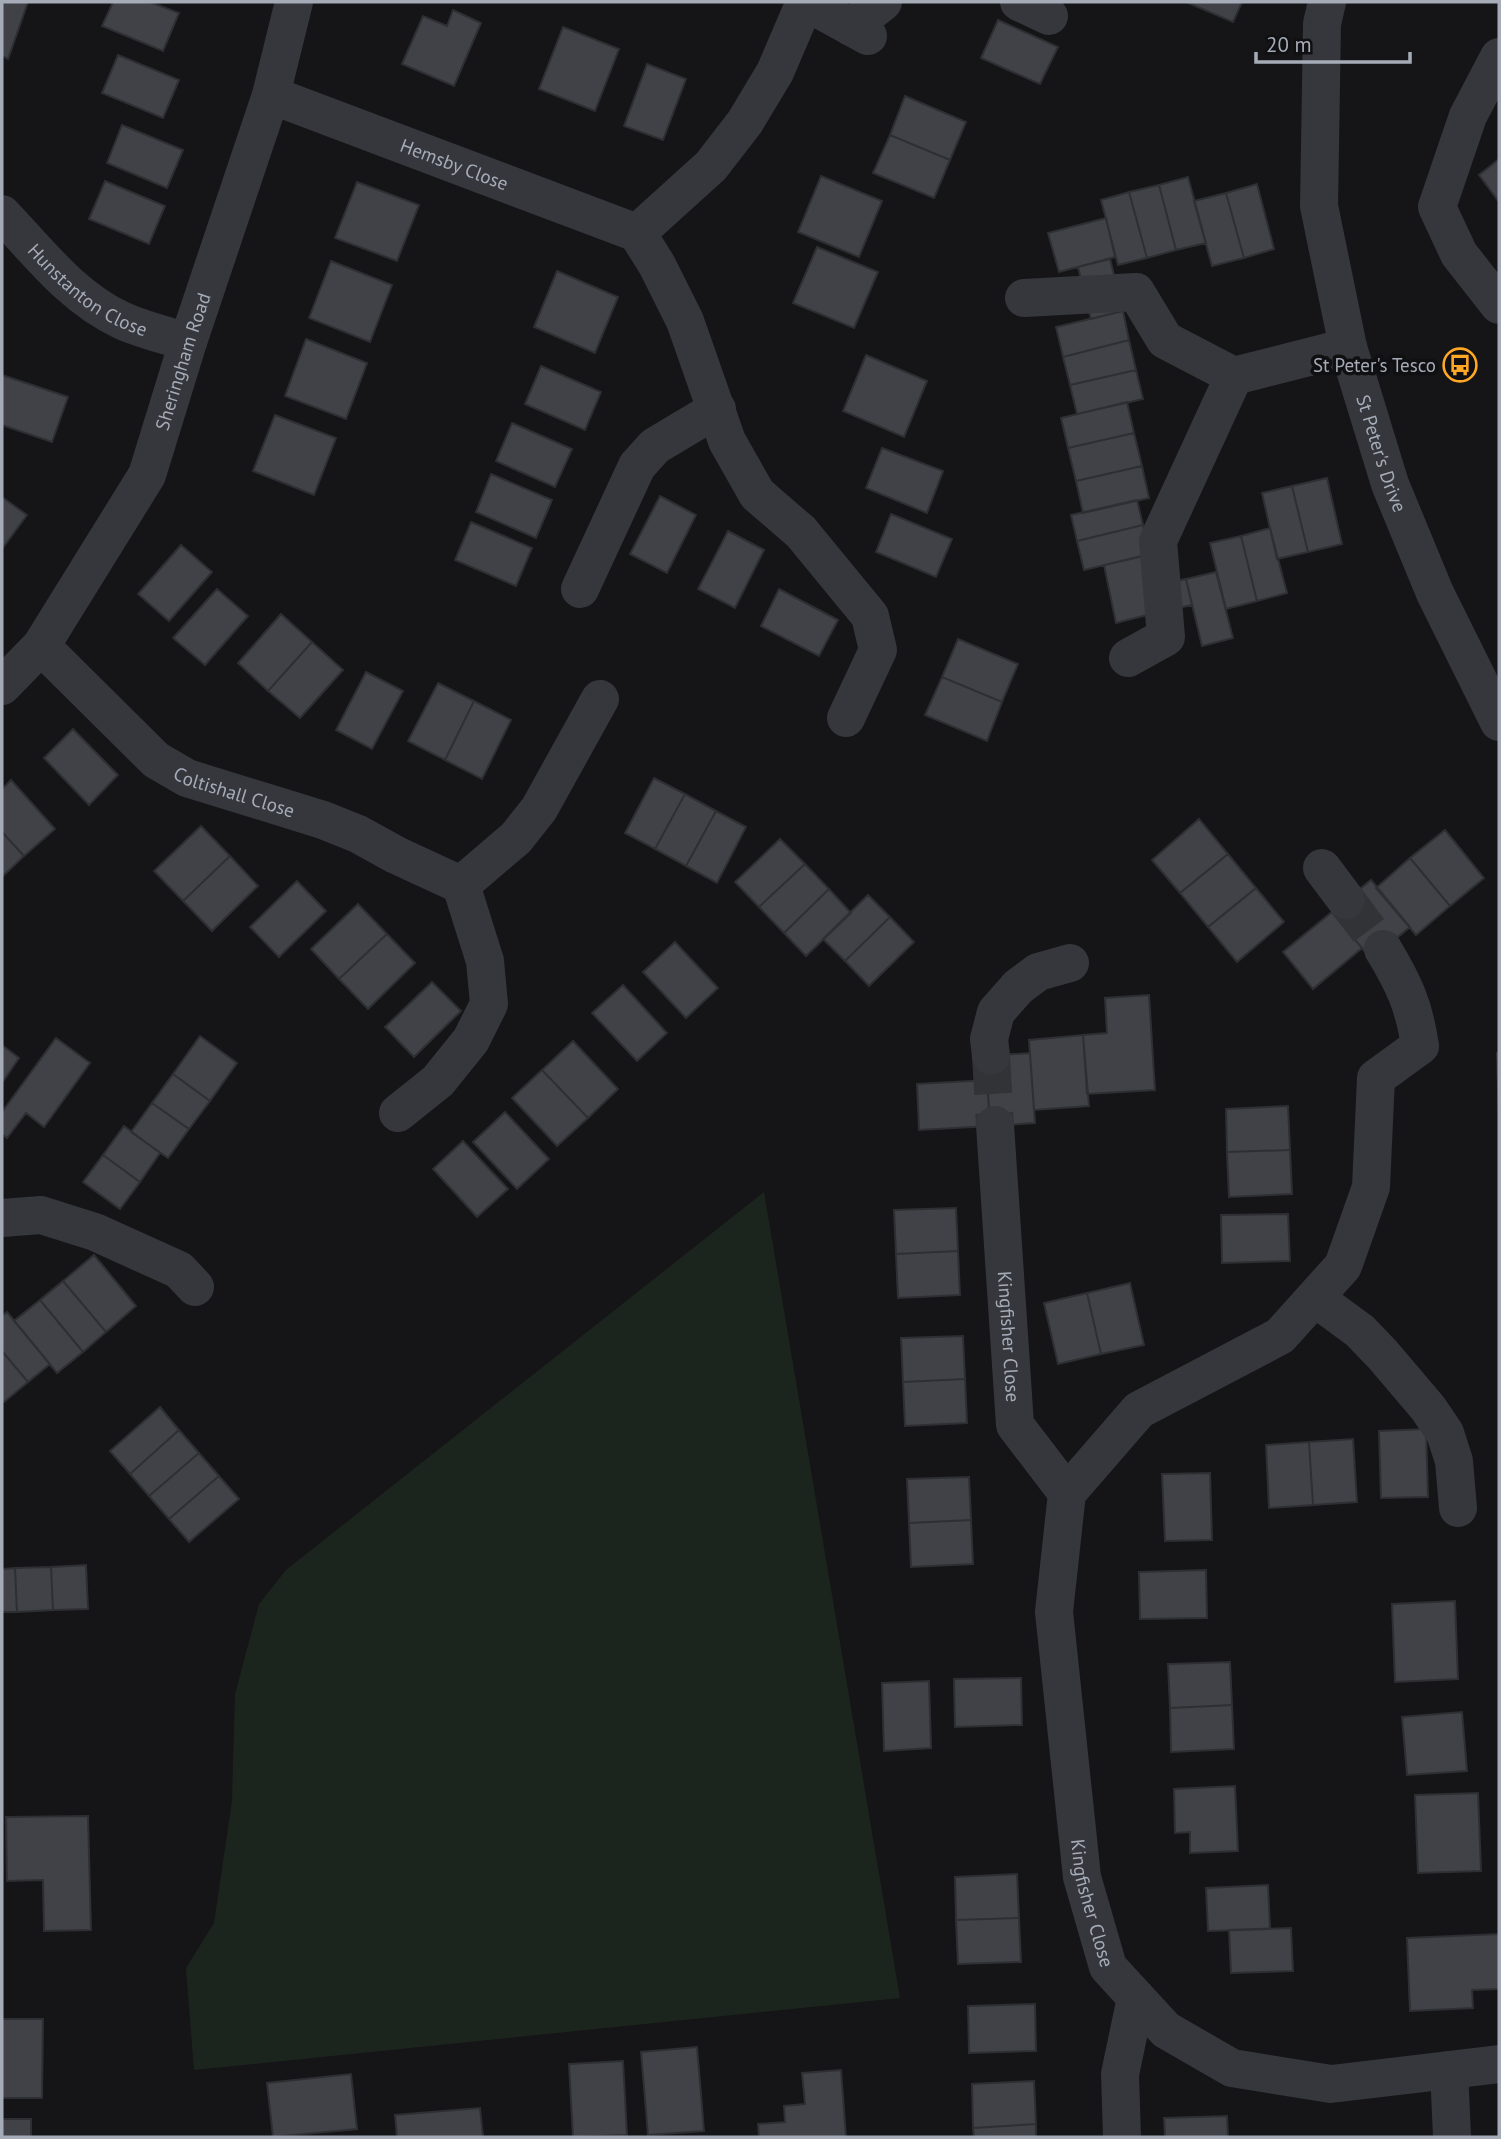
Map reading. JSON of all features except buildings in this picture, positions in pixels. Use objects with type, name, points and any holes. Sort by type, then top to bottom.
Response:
[{"type":"street","name":"Sheringham Road","points":[[2,686],[41,646],[147,475],[188,342],[271,95],[294,2]]},
{"type":"street","points":[[846,718],[878,650],[870,616],[801,532],[757,494],[722,425],[685,321],[657,265],[637,233],[711,166],[746,122],[775,72],[805,2],[867,22]]},
{"type":"street","name":"St Peter's Drive","points":[[1327,2],[1322,24],[1319,206],[1348,347],[1400,508],[1435,593],[1499,722]]},
{"type":"street","points":[[1499,57],[1468,116],[1437,208],[1459,254],[1499,305]]},
{"type":"street","name":"Hemsby Close","points":[[271,95],[637,233]]},
{"type":"street","name":"Hunstanton Close","points":[[2,214],[71,288],[94,306],[123,321],[188,342]]},
{"type":"street","points":[[1024,298],[1136,292],[1165,340],[1234,376],[1348,347]]},
{"type":"street","points":[[1128,658],[1166,637],[1158,541],[1234,376]]},
{"type":"street","points":[[580,589],[637,466],[655,446],[722,425]]},
{"type":"street","name":"Coltishall Close","points":[[41,646],[156,760],[187,778],[323,820],[358,834],[461,886]]},
{"type":"street","points":[[398,1113],[438,1081],[471,1040],[489,1004],[485,961],[461,886],[516,838],[539,810],[600,699]]},
{"type":"street","points":[[1322,868],[1346,900]]},
{"type":"street","points":[[1068,1493],[1139,1409],[1280,1336],[1343,1265],[1371,1187],[1376,1078],[1420,1046],[1410,999],[1383,949]]},
{"type":"street","points":[[991,1056],[989,1039],[996,1012],[1018,987],[1038,972],[1070,963]]},
{"type":"street","name":"Kingfisher Close","points":[[995,1125],[1015,1425],[1068,1493],[1054,1612],[1082,1877],[1108,1967],[1166,2030],[1232,2068],[1331,2084],[1499,2064]]},
{"type":"street","points":[[2,1219],[41,1215],[95,1232],[179,1269],[195,1287]]},
{"type":"street","points":[[1315,1298],[1360,1331],[1428,1408],[1445,1433],[1454,1461],[1458,1508]]},
{"type":"street","points":[[1122,2137],[1120,2074],[1136,1998]]},
{"type":"street","points":[[1449,2070],[1452,2137]]},
{"type":"shaded area","points":[[764,1192],[900,1998],[194,2070],[186,1968],[214,1923],[232,1801],[235,1694],[259,1604],[286,1570]]},
{"type":"tunnel","points":[[1346,900],[1383,949]]},
{"type":"tunnel","points":[[991,1056],[995,1125]]},
{"type":"place","name":"St Peter's Tesco","points":[[1460,365]]}]
